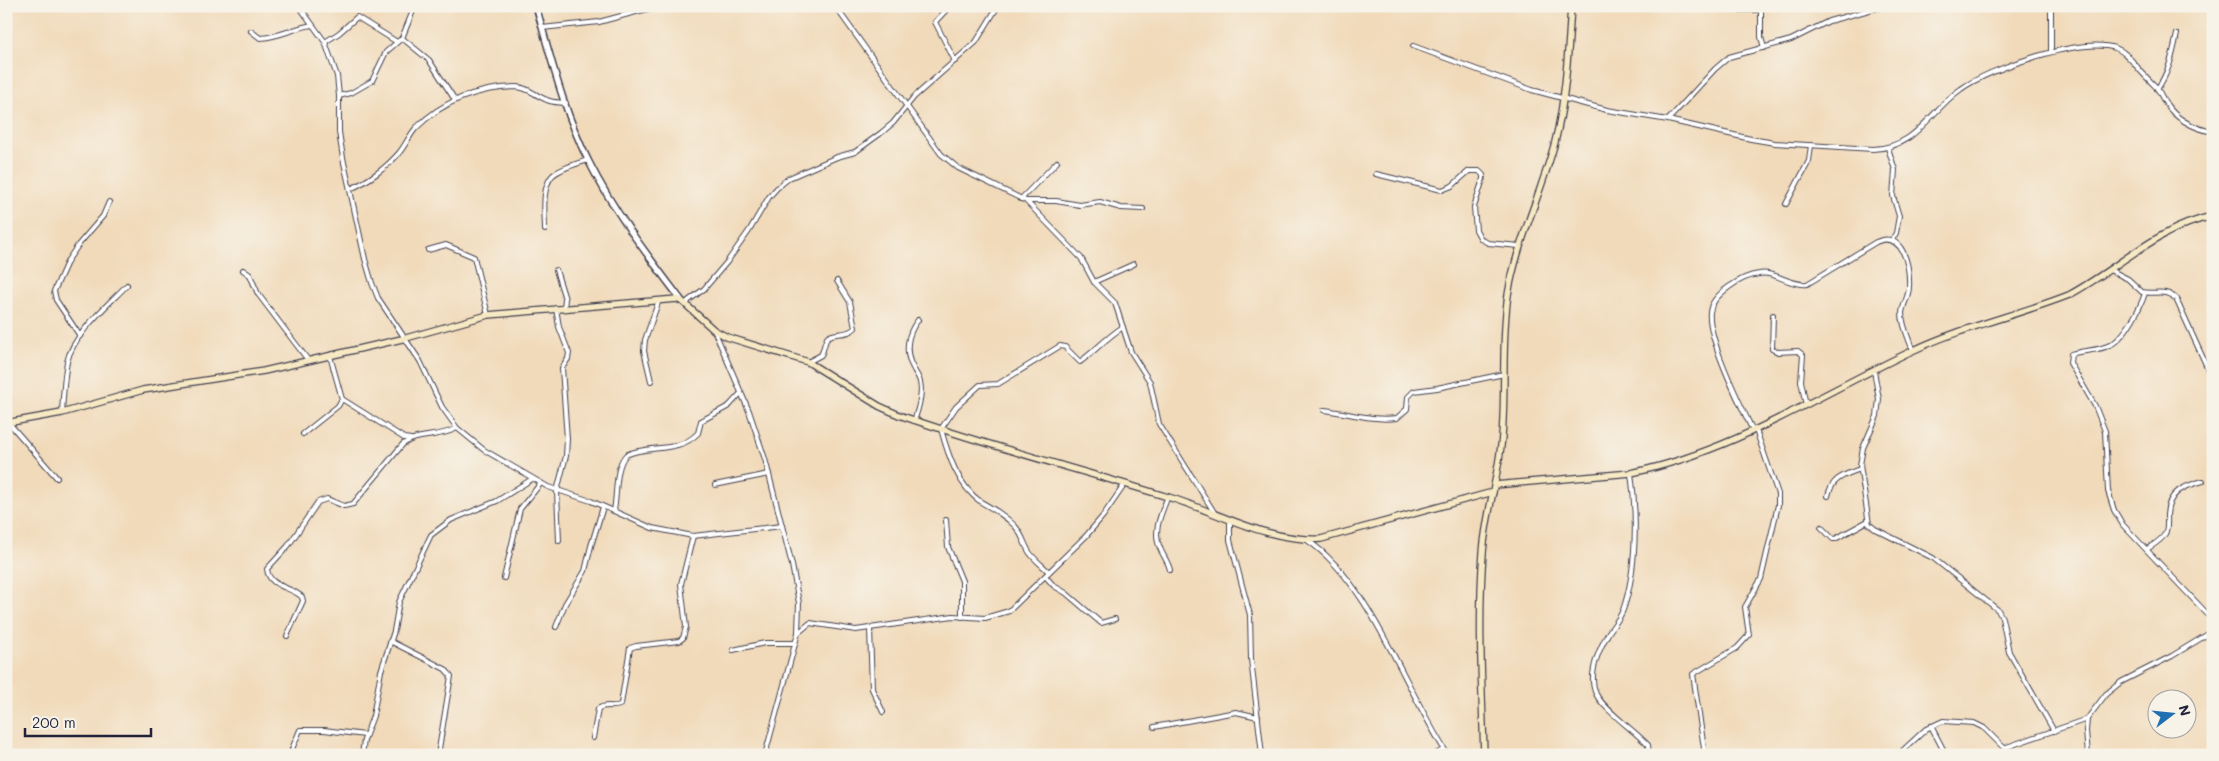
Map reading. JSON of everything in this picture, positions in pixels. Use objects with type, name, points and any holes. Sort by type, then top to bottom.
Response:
[{"type":"main road","points":[[1484,755],[1481,585],[1483,550],[1502,439],[1505,322],[1510,282],[1519,246],[1548,163],[1559,123],[1563,98],[1570,6]]},
{"type":"main road","points":[[1495,485],[1631,473],[1670,463],[1754,430],[1913,350],[2061,298],[2087,285],[2149,242],[2178,226],[2191,220],[2213,216]]},
{"type":"main road","points":[[7,422],[62,413],[143,390],[236,377],[406,338],[488,315],[677,299],[714,330],[727,337],[808,362],[879,406],[914,421],[1026,457],[1168,496],[1214,512],[1250,528],[1306,540],[1321,538],[1494,492]]},
{"type":"street","points":[[299,6],[325,42],[336,76],[339,96],[340,144],[372,283],[378,298],[420,361],[442,407],[457,428],[484,450],[532,479],[557,491],[614,511],[652,528],[693,536],[782,526]]},
{"type":"street","points":[[339,96],[351,93],[372,80],[377,66],[386,52],[402,38],[415,6]]},
{"type":"street","points":[[536,6],[566,103],[588,160],[621,218],[685,304],[704,289],[727,262],[749,231],[769,196],[777,188],[789,178],[861,148],[893,123],[907,105],[976,42],[998,6]]},
{"type":"street","points":[[542,28],[599,22],[658,6]]},
{"type":"street","points":[[835,6],[941,154],[958,168],[1024,200],[1075,251],[1094,282],[1115,303],[1131,352],[1150,382],[1159,424],[1214,512]]},
{"type":"street","points":[[950,6],[935,22],[955,61]]},
{"type":"street","points":[[1668,120],[1724,60],[1737,54],[1764,48],[1804,35],[1829,21],[1884,6]]},
{"type":"street","points":[[2050,6],[2051,52]]},
{"type":"street","points":[[1734,10],[1761,8],[1761,37],[1764,48]]},
{"type":"street","points":[[325,42],[339,33],[357,17],[397,42]]},
{"type":"street","points":[[251,31],[260,38],[274,38],[296,27],[312,25]]},
{"type":"street","points":[[2157,89],[2163,81],[2168,68],[2178,34]]},
{"type":"street","points":[[402,38],[429,60],[455,100]]},
{"type":"street","points":[[1412,46],[1532,90],[1607,110],[1668,120],[1751,139],[1847,148],[1888,148],[1905,140],[1918,131],[1952,95],[1978,77],[1992,71],[2068,48],[2115,48],[2124,53],[2157,89],[2165,103],[2186,123],[2196,128],[2213,132]]},
{"type":"street","points":[[350,189],[365,182],[390,162],[414,130],[455,100],[491,89],[518,87],[530,90],[546,100],[566,103]]},
{"type":"street","points":[[1786,204],[1809,161],[1811,145]]},
{"type":"street","points":[[1888,148],[1895,170],[1893,196],[1899,216],[1896,233],[1892,240]]},
{"type":"street","points":[[545,230],[545,196],[547,186],[553,176],[588,160]]},
{"type":"street","points":[[1024,200],[1057,162]]},
{"type":"street","points":[[1376,174],[1442,190],[1452,186],[1469,171],[1479,171],[1483,175],[1483,179],[1474,207],[1476,230],[1481,239],[1488,243],[1519,246]]},
{"type":"street","points":[[1024,200],[1056,200],[1080,205],[1100,202],[1121,208],[1143,209]]},
{"type":"street","points":[[80,336],[56,300],[54,291],[68,260],[78,244],[102,216],[109,202]]},
{"type":"street","points":[[1705,755],[1693,674],[1737,648],[1749,635],[1746,607],[1761,579],[1778,505],[1778,494],[1754,430],[1717,346],[1711,324],[1712,304],[1726,289],[1754,275],[1768,274],[1796,284],[1807,284],[1876,242],[1882,239],[1892,240],[1900,246],[1908,267],[1909,289],[1902,314],[1904,327],[1913,350]]},
{"type":"street","points":[[428,250],[446,245],[474,257],[476,272],[488,315]]},
{"type":"street","points":[[1094,282],[1134,264]]},
{"type":"street","points":[[243,270],[250,275],[261,298],[308,360]]},
{"type":"street","points":[[556,270],[565,299],[564,308]]},
{"type":"street","points":[[2110,270],[2122,275],[2146,293],[2164,292],[2171,294],[2176,299],[2213,380]]},
{"type":"street","points":[[808,362],[821,355],[826,339],[829,336],[848,333],[855,328],[850,302],[838,281]]},
{"type":"street","points":[[62,413],[67,361],[80,336],[127,285]]},
{"type":"street","points":[[2146,293],[2138,311],[2115,342],[2109,346],[2078,352],[2070,357],[2073,370],[2095,406],[2105,431],[2108,491],[2114,510],[2123,525],[2148,549],[2213,620]]},
{"type":"street","points":[[651,381],[644,351],[645,340],[659,300]]},
{"type":"street","points":[[556,308],[559,327],[569,353],[568,359],[562,368],[567,439],[566,456],[557,491],[559,541]]},
{"type":"street","points":[[1773,315],[1772,349],[1778,352],[1798,351],[1803,356],[1801,381],[1806,405]]},
{"type":"street","points":[[914,421],[918,410],[921,383],[909,358],[907,347],[911,330],[918,320]]},
{"type":"street","points":[[1115,619],[1102,623],[1066,592],[1054,586],[1047,574],[1031,555],[1024,537],[1017,528],[997,510],[980,501],[963,484],[946,449],[942,429],[956,407],[980,385],[998,384],[1060,346],[1066,347],[1080,362],[1123,327]]},
{"type":"street","points":[[714,330],[751,418],[770,474],[798,593],[798,633],[765,755]]},
{"type":"street","points":[[330,356],[342,399],[404,438],[413,439],[443,435],[457,428]]},
{"type":"street","points":[[1874,371],[1879,399],[1877,416],[1860,457],[1868,521],[1875,529],[1933,558],[1998,610],[2002,618],[2009,652],[2054,731]]},
{"type":"street","points":[[1324,410],[1359,417],[1398,418],[1407,409],[1408,397],[1414,391],[1438,388],[1504,374]]},
{"type":"street","points":[[614,511],[618,470],[626,456],[676,446],[689,441],[698,434],[701,421],[729,406],[740,394]]},
{"type":"street","points":[[303,434],[338,406],[342,399]]},
{"type":"street","points":[[7,422],[57,478]]},
{"type":"street","points":[[287,636],[303,601],[302,597],[274,582],[269,577],[267,569],[288,546],[318,502],[327,499],[344,506],[353,504],[402,444],[413,439]]},
{"type":"street","points":[[1828,496],[1830,487],[1836,480],[1860,469]]},
{"type":"street","points":[[1631,473],[1634,501],[1634,542],[1626,601],[1619,618],[1599,652],[1593,675],[1596,693],[1602,702],[1648,745],[1649,755]]},
{"type":"street","points":[[715,485],[770,474]]},
{"type":"street","points":[[362,755],[365,735],[373,716],[381,671],[394,631],[399,602],[431,535],[451,520],[497,501],[532,479]]},
{"type":"street","points":[[2148,549],[2162,539],[2166,533],[2168,509],[2174,494],[2190,485],[2204,481]]},
{"type":"street","points":[[504,578],[520,509],[541,483]]},
{"type":"street","points":[[798,633],[810,622],[850,630],[962,616],[985,618],[1009,610],[1103,516],[1125,484]]},
{"type":"street","points":[[1168,496],[1157,528],[1157,536],[1159,547],[1166,557],[1170,570]]},
{"type":"street","points":[[556,627],[565,604],[585,571],[592,539],[603,507]]},
{"type":"street","points":[[946,520],[948,547],[962,581],[962,616]]},
{"type":"street","points":[[1230,520],[1230,540],[1250,615],[1251,659],[1262,755]]},
{"type":"street","points":[[1821,527],[1835,539],[1868,521]]},
{"type":"street","points":[[593,738],[598,709],[601,706],[620,706],[621,704],[630,648],[674,642],[683,638],[686,627],[681,584],[693,536]]},
{"type":"street","points":[[1306,540],[1324,552],[1366,606],[1448,755]]},
{"type":"street","points":[[870,628],[872,689],[883,712]]},
{"type":"street","points":[[2088,755],[2087,719],[2106,694],[2121,682],[2172,656],[2213,631]]},
{"type":"street","points":[[390,641],[445,669],[451,676],[438,755]]},
{"type":"street","points":[[733,650],[766,643],[795,643]]},
{"type":"street","points":[[1154,727],[1236,712],[1258,717]]},
{"type":"street","points":[[1898,755],[1911,740],[1943,721],[1974,723],[1984,728],[2004,748],[2087,719]]},
{"type":"street","points":[[1932,726],[1946,755]]},
{"type":"street","points":[[292,749],[300,730],[324,730],[365,735]]},
{"type":"street","points":[[1435,755],[1444,749]]}]
